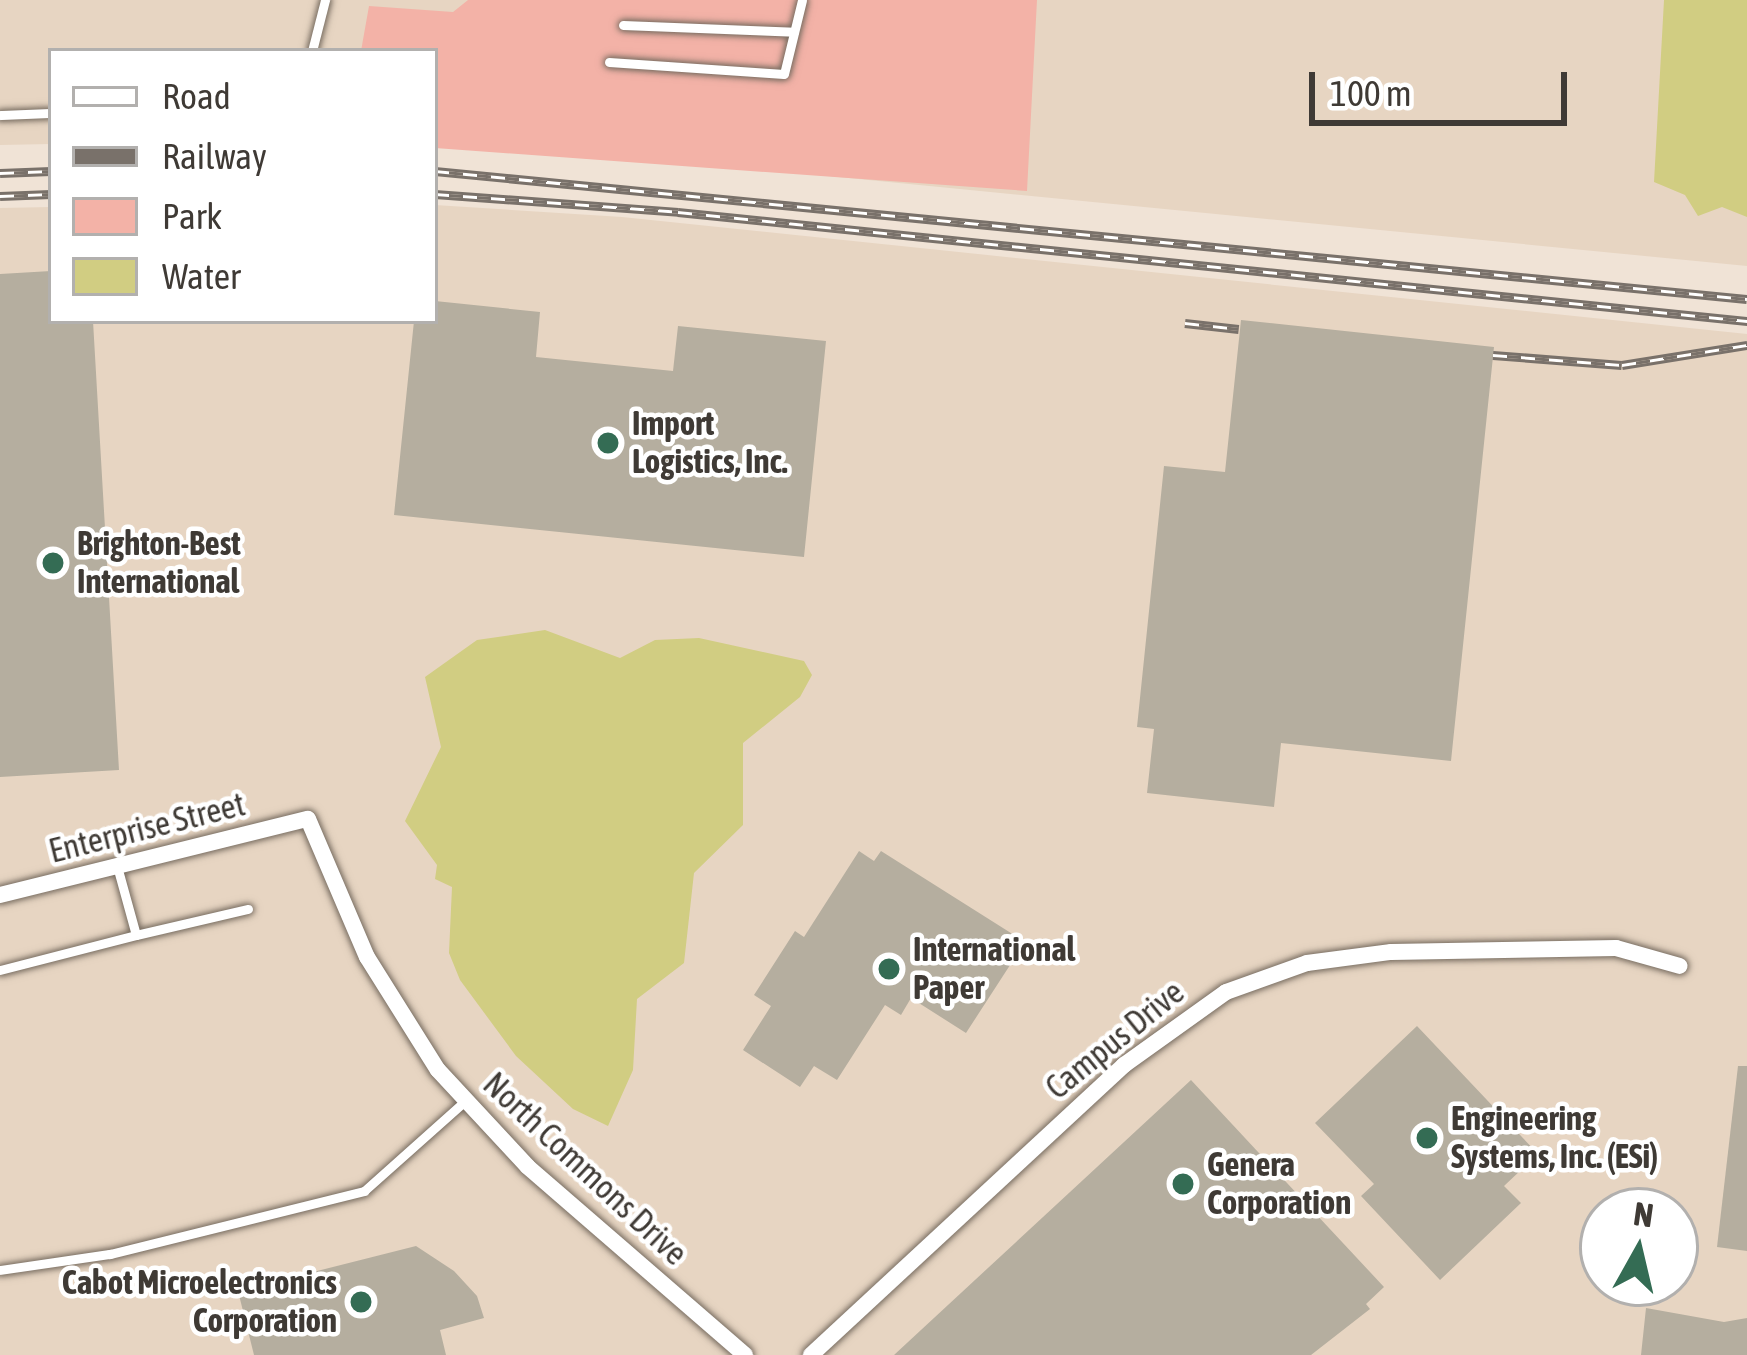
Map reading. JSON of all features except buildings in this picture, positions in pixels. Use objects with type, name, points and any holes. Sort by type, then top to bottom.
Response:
[{"type":"street","name":"Enterprise Street","points":[[0,895],[308,819]]},
{"type":"street","name":"North Commons Drive","points":[[308,819],[368,957],[465,1101],[529,1167],[745,1355]]},
{"type":"street","name":"Campus Drive","points":[[811,1355],[1124,1065],[1226,992],[1292,967],[1375,952],[1616,948],[1680,966]]},
{"type":"lane","points":[[312,48],[325,0]]},
{"type":"lane","points":[[609,62],[784,74],[802,0]]},
{"type":"lane","points":[[623,25],[794,32]]},
{"type":"lane","points":[[0,115],[48,113]]},
{"type":"lane","points":[[117,866],[136,935]]},
{"type":"lane","points":[[0,970],[248,908]]},
{"type":"lane","points":[[0,1270],[110,1254],[364,1191],[465,1101]]},
{"type":"shaded area","points":[[0,0],[1747,0],[1747,266],[603,154],[438,53],[438,48],[48,48],[48,144],[0,145]]},
{"type":"shaded area","points":[[438,205],[622,217],[1747,334],[1747,1355],[0,1355],[0,208],[48,207],[48,324],[438,324]]},
{"type":"green space","points":[[468,0],[1037,0],[1027,191],[438,148],[438,48],[362,48],[369,6],[453,12]]},
{"type":"water","points":[[1664,0],[1747,0],[1747,217],[1722,207],[1698,216],[1685,195],[1654,182]]},
{"type":"water","points":[[545,630],[620,658],[655,640],[699,638],[804,661],[812,675],[800,697],[743,743],[743,825],[694,873],[684,963],[637,999],[633,1070],[608,1126],[573,1109],[516,1056],[460,980],[449,953],[452,887],[435,879],[437,865],[405,821],[441,747],[425,677],[477,640]]},
{"type":"railway","points":[[0,173],[48,171]]},
{"type":"railway","points":[[438,171],[1747,299]]},
{"type":"railway","points":[[0,196],[48,194]]},
{"type":"railway","points":[[438,194],[678,212],[1747,321]]},
{"type":"railway","points":[[1185,323],[1239,329]]},
{"type":"railway","points":[[1493,355],[1622,365],[1747,345]]},
{"type":"place","name":"Import Logistics, Inc.","points":[[608,443]]},
{"type":"place","name":"Brighton-Best International","points":[[53,563]]},
{"type":"place","name":"International Paper","points":[[889,969]]},
{"type":"place","name":"Engineering Systems, Inc. (ESi)","points":[[1427,1138]]},
{"type":"place","name":"Genera Corporation","points":[[1183,1184]]},
{"type":"place","name":"Cabot Microelectronics Corporation","points":[[361,1302]]}]
